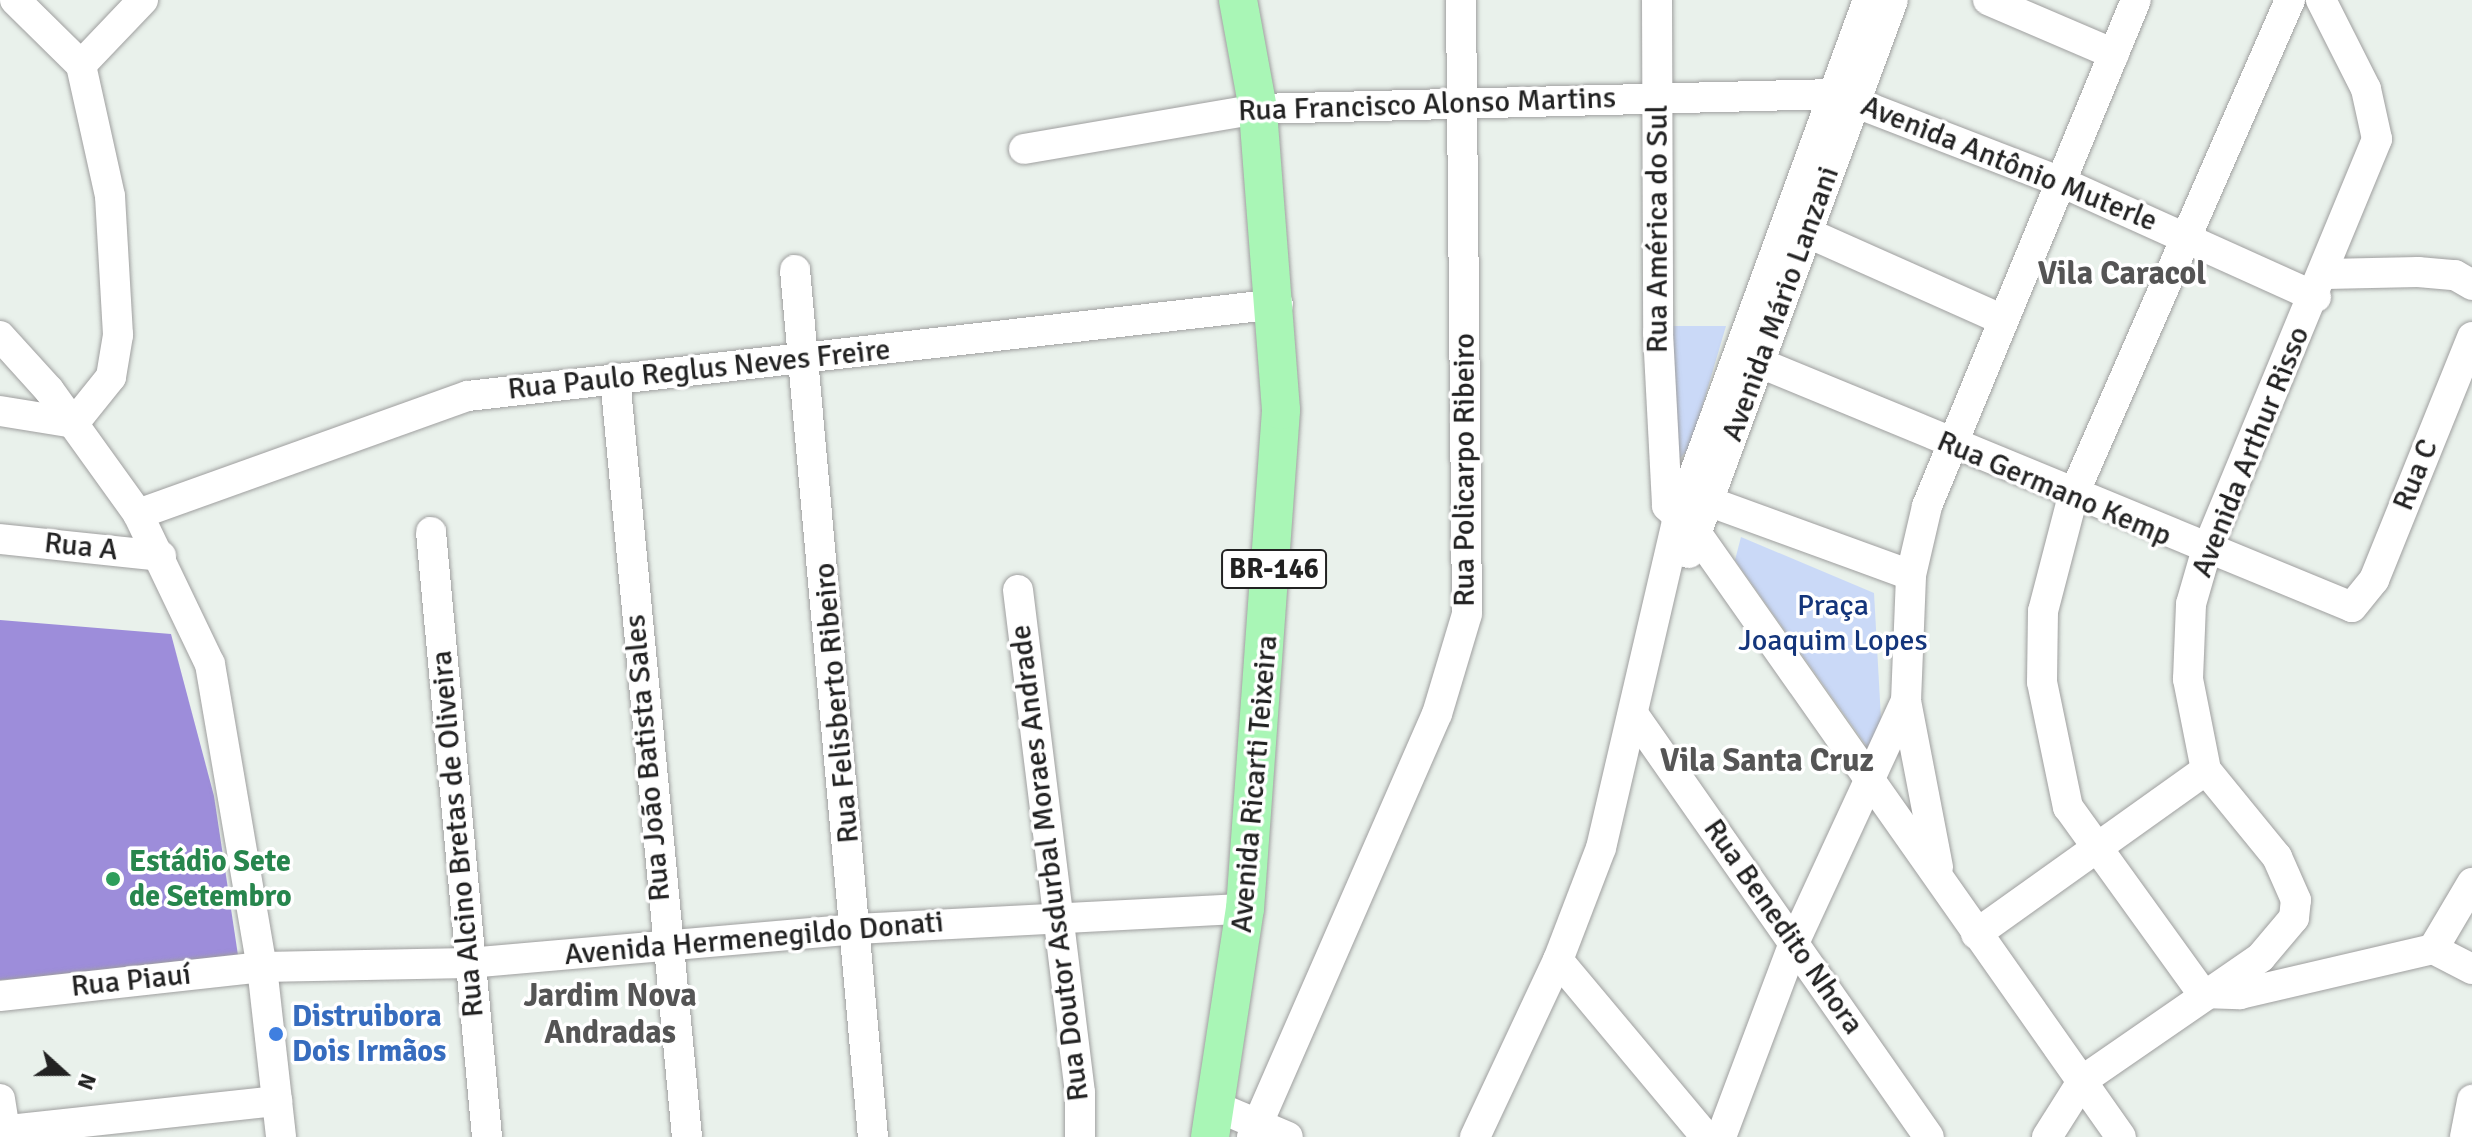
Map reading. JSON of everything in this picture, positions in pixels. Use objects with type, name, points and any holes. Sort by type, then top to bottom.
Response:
[{"type":"main road","name":"Avenida Ricarti Teixeira","points":[[1213,1121],[1245,909],[1277,519],[1278,304],[1258,109],[1238,0]]},
{"type":"street","points":[[15,0],[81,65],[110,196],[118,335],[111,377],[74,423]]},
{"type":"street","points":[[81,65],[143,0]]},
{"type":"street","name":"Rua Policarpo Ribeiro","points":[[1255,1130],[1437,714],[1467,614],[1461,0]]},
{"type":"street","name":"Rua América do Sul","points":[[1657,0],[1660,458],[1692,513]]},
{"type":"street","name":"Avenida Mário Lanzani","points":[[1692,513],[1760,363],[1808,233],[1868,0]]},
{"type":"street","name":"Avenida Mário Lanzani","points":[[1475,1137],[1558,960],[1601,848],[1663,604],[1692,513],[1844,97],[1893,0]]},
{"type":"street","points":[[1988,0],[2114,54]]},
{"type":"street","points":[[1939,874],[1906,701],[1911,575],[1947,445],[2136,0]]},
{"type":"street","points":[[2290,0],[2183,236],[2073,496],[2043,611],[2042,682],[2068,807],[2092,850],[2202,993],[2240,994],[2433,949],[2472,969]]},
{"type":"street","name":"Avenida Arthur Risso","points":[[2083,1080],[2284,936],[2296,900],[2277,857],[2206,770],[2188,679],[2191,604],[2206,552],[2321,285],[2377,139],[2366,89],[2321,0]]},
{"type":"street","name":"Rua Francisco Alonso Martins","points":[[1024,149],[1258,109],[1462,102],[1844,97]]},
{"type":"street","name":"Avenida Antônio Muterle","points":[[1844,97],[2059,181],[2183,236],[2321,285]]},
{"type":"street","points":[[1808,233],[2001,319]]},
{"type":"street","name":"Rua Felisberto Ribeiro","points":[[795,270],[807,356],[873,1137]]},
{"type":"street","points":[[2321,285],[2418,272],[2472,285]]},
{"type":"street","name":"Rua Paulo Reglus Neves Freire","points":[[138,514],[468,396],[1278,304]]},
{"type":"street","points":[[0,336],[74,423],[138,514],[161,556],[210,664],[262,967],[281,1137]]},
{"type":"street","name":"Rua C","points":[[2352,607],[2374,580],[2472,337]]},
{"type":"street","name":"Rua Germano Kemp","points":[[1760,363],[1947,445],[2206,552],[2352,607]]},
{"type":"street","name":"Rua João Batista Sales","points":[[615,378],[664,948],[687,1137]]},
{"type":"street","points":[[0,411],[74,423]]},
{"type":"street","points":[[1692,513],[1911,575]]},
{"type":"street","points":[[1692,513],[1866,782],[1939,874],[1976,934],[2121,1137]]},
{"type":"street","name":"Rua Alcino Bretas de Oliveira","points":[[431,532],[487,1137]]},
{"type":"street","name":"Rua A","points":[[0,539],[161,556]]},
{"type":"street","name":"Rua Doutor Asdurbal Moraes Andrade","points":[[1018,590],[1054,916],[1080,1093],[1080,1137]]},
{"type":"street","points":[[1721,1137],[1794,943],[1906,701]]},
{"type":"street","name":"Rua Benedito Nhora","points":[[1636,718],[1929,1137]]},
{"type":"street","points":[[1976,934],[2206,770]]},
{"type":"street","points":[[2433,949],[2472,883]]},
{"type":"street","name":"Avenida Hermenegildo Donati","points":[[262,967],[469,963],[857,929],[1054,916],[1245,909]]},
{"type":"street","points":[[1558,960],[1706,1137]]},
{"type":"street","name":"Rua Piauí","points":[[0,996],[262,967]]},
{"type":"street","points":[[2047,1137],[2083,1080]]},
{"type":"street","points":[[0,1099],[4,1133],[277,1101]]},
{"type":"street","points":[[2465,1137],[2472,1100]]},
{"type":"street","points":[[1213,1121],[1288,1137]]},
{"type":"green space","points":[[1670,326],[1726,326],[1690,448],[1676,462]]},
{"type":"green space","name":"Praça Joaquim Lopes","points":[[1741,537],[1874,593],[1881,719],[1875,758],[1735,560]]},
{"type":"shaded area","name":"Estádio Sete de Setembro","points":[[0,620],[171,634],[214,796],[239,962],[0,980]]},
{"type":"place","name":"Estádio Sete de Setembro","points":[[113,879]]},
{"type":"place","name":"Distruibora Dois Irmãos","points":[[276,1034]]},
{"type":"district","name":"Vila Caracol","points":[[2122,274]]},
{"type":"district","name":"Vila Santa Cruz","points":[[1767,761]]},
{"type":"district","name":"Jardim Nova Andradas","points":[[610,1016]]}]
